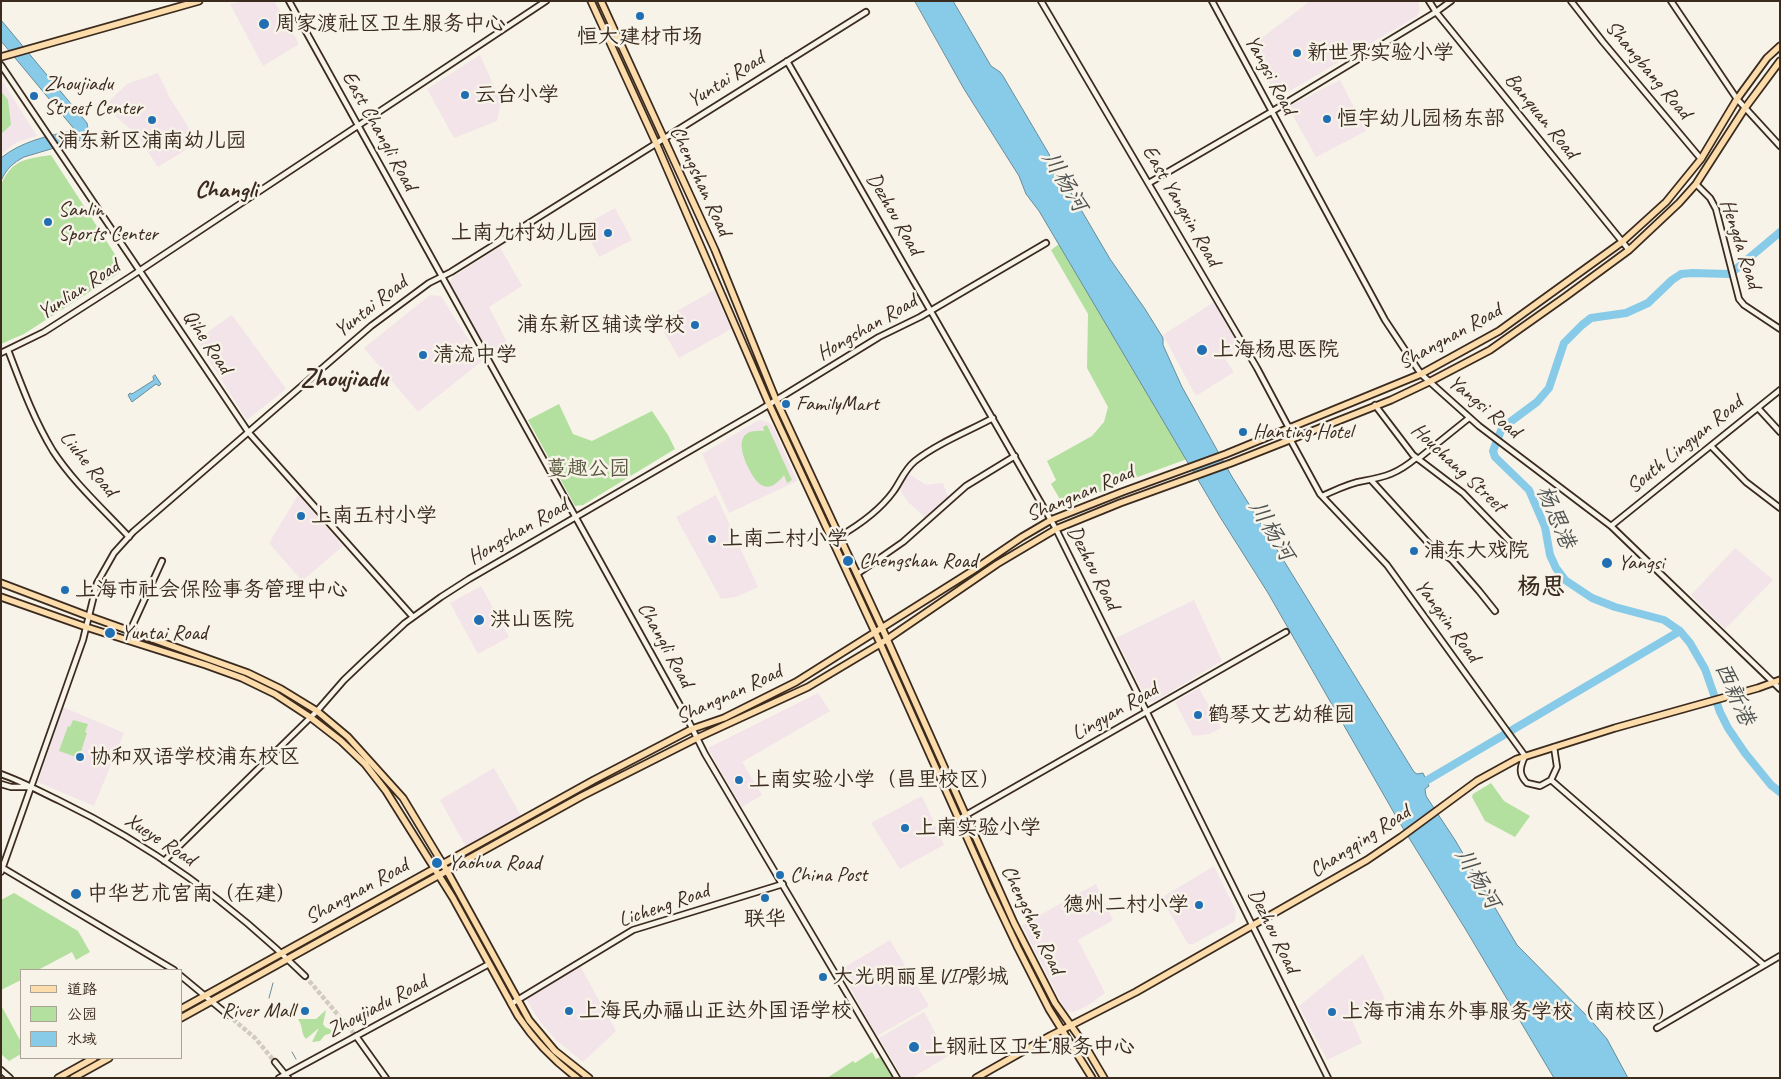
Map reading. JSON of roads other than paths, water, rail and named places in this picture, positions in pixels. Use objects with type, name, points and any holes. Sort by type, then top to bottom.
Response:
[{"type":"main road","points":[[4,56],[199,1]]},
{"type":"main road","name":"Chengshan Road","points":[[591,1],[656,144],[769,404],[1018,948],[1061,1030],[1092,1078]]},
{"type":"main road","name":"Chengshan Road","points":[[601,1],[715,250],[776,400],[882,628],[1014,924],[1051,996],[1084,1044],[1104,1078]]},
{"type":"main road","name":"Shangnan Road","points":[[182,1009],[594,780],[692,729],[724,718],[796,682],[1051,520],[1122,492],[1191,468],[1420,374],[1499,331],[1622,242],[1666,202],[1701,159],[1737,99],[1768,58],[1780,46]]},
{"type":"main road","name":"Shangnan Road","points":[[182,1017],[582,796],[697,738],[808,687],[887,640],[997,564],[1056,529],[1120,503],[1196,477],[1375,405],[1429,382],[1490,350],[1629,250],[1666,216],[1696,184],[1745,108],[1780,61]]},
{"type":"main road","points":[[1,583],[248,673],[281,689],[317,711],[348,737],[403,798],[441,864],[447,871],[529,1020],[550,1046],[589,1078]]},
{"type":"main road","points":[[1,597],[242,678],[275,694],[341,740],[365,764],[386,791],[453,898],[511,1004],[529,1032],[560,1066],[577,1078]]},
{"type":"main road","name":"Changqing Road","points":[[976,1078],[1061,1030],[1136,992],[1366,860],[1477,781],[1525,756],[1777,682]]},
{"type":"main road","points":[[58,1078],[92,1059]]},
{"type":"main road","points":[[73,1078],[107,1059]]},
{"type":"street","name":"East Changli Road","points":[[289,1],[441,277]]},
{"type":"street","name":"Yunlian Road","points":[[1,353],[44,332],[140,271],[546,1]]},
{"type":"street","name":"East Yangxin Road","points":[[1041,1],[1257,368],[1289,428]]},
{"type":"street","name":"Yangsi Road","points":[[1212,1],[1385,320],[1420,374],[1469,418],[1611,526],[1777,682],[1780,689]]},
{"type":"street","name":"Banquan Road","points":[[1429,1],[1629,250]]},
{"type":"street","points":[[1149,183],[1271,112],[1451,1]]},
{"type":"street","name":"Shangbang Road","points":[[1571,1],[1701,159]]},
{"type":"street","points":[[1671,1],[1737,99],[1780,146]]},
{"type":"street","name":"Yuntai Road","points":[[2,868],[83,640],[95,590],[103,570],[114,553],[129,537],[388,312],[429,283],[656,144],[866,12]]},
{"type":"street","name":"Dezhou Road","points":[[787,61],[1056,529],[1328,1078]]},
{"type":"street","name":"Qihe Road","points":[[1,65],[249,433],[413,617]]},
{"type":"street","name":"Hengda Road","points":[[1696,184],[1710,198],[1716,209],[1737,295],[1742,303],[1780,329]]},
{"type":"street","name":"Hongshan Road","points":[[164,860],[317,711],[344,680],[413,617],[455,588],[575,517],[879,338],[1046,243]]},
{"type":"street","name":"Changli Road","points":[[441,277],[705,754],[897,1078]]},
{"type":"street","name":"Liuhe Road","points":[[8,350],[42,431],[54,452],[129,537]]},
{"type":"street","name":"South Lingyan Road","points":[[1611,526],[1780,390]]},
{"type":"street","name":"Houchang Street","points":[[1375,405],[1417,458],[1463,493],[1521,553]]},
{"type":"street","points":[[1758,408],[1780,432]]},
{"type":"street","points":[[840,536],[856,527],[880,508],[893,492],[904,472],[914,461],[993,418]]},
{"type":"street","points":[[1322,496],[1362,481],[1397,472],[1469,418]]},
{"type":"street","name":"Yangxin Road","points":[[1290,439],[1311,480],[1322,496],[1387,565],[1525,756]]},
{"type":"street","points":[[1711,446],[1746,482],[1780,508]]},
{"type":"street","points":[[857,574],[903,542],[966,486],[1015,456]]},
{"type":"street","points":[[1370,480],[1431,546],[1452,560],[1495,611]]},
{"type":"street","points":[[130,631],[162,561]]},
{"type":"street","name":"Lingyan Road","points":[[959,819],[1286,632]]},
{"type":"street","points":[[1525,756],[1520,767],[1520,773],[1527,783],[1540,786],[1552,780],[1557,767],[1554,747]]},
{"type":"street","name":"Xueye Road","points":[[1,774],[101,822],[164,860],[220,901],[305,976]]},
{"type":"street","points":[[1552,780],[1764,965]]},
{"type":"street","name":"Xueye Road","points":[[1,784],[11,787],[31,787]]},
{"type":"street","points":[[2,868],[172,969]]},
{"type":"street","name":"Licheng Road","points":[[511,1004],[633,930],[783,884]]},
{"type":"street","points":[[1657,1028],[1780,956]]},
{"type":"street","name":"Zhoujiadu Road","points":[[279,1078],[287,1076],[356,1036],[489,964]]},
{"type":"street","points":[[182,977],[228,1014]]},
{"type":"street","points":[[356,1036],[386,1078]]},
{"type":"street","points":[[274,1062],[287,1076]]},
{"type":"street","points":[[1,1070],[10,1078]]},
{"type":"water","name":"川杨河","points":[[915,1],[953,1],[991,66],[1003,76],[1049,154],[1057,176],[1063,179],[1110,259],[1163,338],[1163,345],[1182,387],[1231,475],[1414,772],[1417,774],[1423,773],[1429,786],[1425,789],[1426,796],[1455,840],[1517,945],[1589,1018],[1607,1039],[1628,1078],[1554,1078],[1401,825],[1268,593],[1220,517],[1039,211],[1026,194],[1019,176],[964,89]]},
{"type":"water","points":[[1,20],[87,123],[88,128],[86,135],[81,140],[20,159],[13,164],[1,181],[1,158],[9,152],[35,140],[75,130],[1,41]]},
{"type":"water","points":[[155,375],[161,384],[159,386],[156,384],[132,402],[128,395],[154,380],[153,377]]},
{"type":"waterway","name":"杨思港","points":[[1780,232],[1730,274],[1681,274],[1648,303],[1626,313],[1591,318],[1564,343],[1549,388],[1537,402],[1502,428],[1493,451],[1495,457],[1529,490],[1545,527],[1550,555],[1556,568],[1565,580],[1592,598],[1615,607],[1664,620],[1680,631],[1690,643],[1705,669],[1720,712],[1728,728],[1745,753],[1771,785],[1780,792]]},
{"type":"waterway","name":"杨思港","points":[[1419,785],[1680,631]]},
{"type":"waterway","points":[[269,998],[273,983]]},
{"type":"waterway","points":[[292,1052],[296,1059]]},
{"type":"tunnel","points":[[305,976],[356,1036]]},
{"type":"tunnel","points":[[228,1015],[255,1038],[275,1062]]},
{"type":"place","name":"恒大建材市场","points":[[640,16]]},
{"type":"place","name":"周家渡社区卫生服务中心","points":[[264,24]]},
{"type":"place","name":"新世界实验小学","points":[[1297,53]]},
{"type":"place","name":"云台小学","points":[[465,95]]},
{"type":"place","name":"Zhoujiadu Street Center","points":[[34,96]]},
{"type":"place","name":"恒宇幼儿园杨东部","points":[[1327,119]]},
{"type":"place","name":"浦东新区浦南幼儿园","points":[[152,120]]},
{"type":"place","name":"Sanlin Sports Center","points":[[48,222]]},
{"type":"place","name":"上南九村幼儿园","points":[[608,233]]},
{"type":"place","name":"浦东新区辅读学校","points":[[695,325]]},
{"type":"place","name":"上海杨思医院","points":[[1202,350]]},
{"type":"place","name":"清流中学","points":[[423,355]]},
{"type":"place","name":"FamilyMart","points":[[786,404]]},
{"type":"place","name":"Hanting Hotel","points":[[1243,432]]},
{"type":"place","name":"上南五村小学","points":[[301,516]]},
{"type":"place","name":"上南二村小学","points":[[712,539]]},
{"type":"place","name":"浦东大戏院","points":[[1414,551]]},
{"type":"place","name":"Chengshan Road","points":[[848,561]]},
{"type":"place","name":"Yangsi","points":[[1607,563]]},
{"type":"place","name":"上海市社会保险事务管理中心","points":[[65,590]]},
{"type":"place","name":"洪山医院","points":[[479,620]]},
{"type":"place","name":"Yuntai Road","points":[[110,633]]},
{"type":"place","name":"鹤琴文艺幼稚园","points":[[1198,715]]},
{"type":"place","name":"协和双语学校浦东校区","points":[[80,757]]},
{"type":"place","name":"上南实验小学（昌里校区）","points":[[739,780]]},
{"type":"place","name":"上南实验小学","points":[[905,828]]},
{"type":"place","name":"Yaohua Road","points":[[437,863]]},
{"type":"place","name":"China Post","points":[[780,875]]},
{"type":"place","name":"中华艺术宫南（在建）","points":[[76,894]]},
{"type":"place","name":"联华","points":[[765,898]]},
{"type":"place","name":"德州二村小学","points":[[1199,905]]},
{"type":"place","name":"大光明丽星VIP影城","points":[[823,977]]},
{"type":"place","name":"River Mall","points":[[305,1011]]},
{"type":"place","name":"上海民办福山正达外国语学校","points":[[569,1011]]},
{"type":"place","name":"上海市浦东外事服务学校（南校区）","points":[[1332,1012]]},
{"type":"place","name":"上钢社区卫生服务中心","points":[[914,1047]]},
{"type":"district","name":"Changli","points":[[226,191]]},
{"type":"district","name":"Zhoujiadu","points":[[344,379]]},
{"type":"district","name":"杨思","points":[[1541,588]]},
{"type":"park label","name":"蔓趣公园","points":[[588,469]]},
{"type":"water label","name":"西新港","points":[[1734,694]]}]
